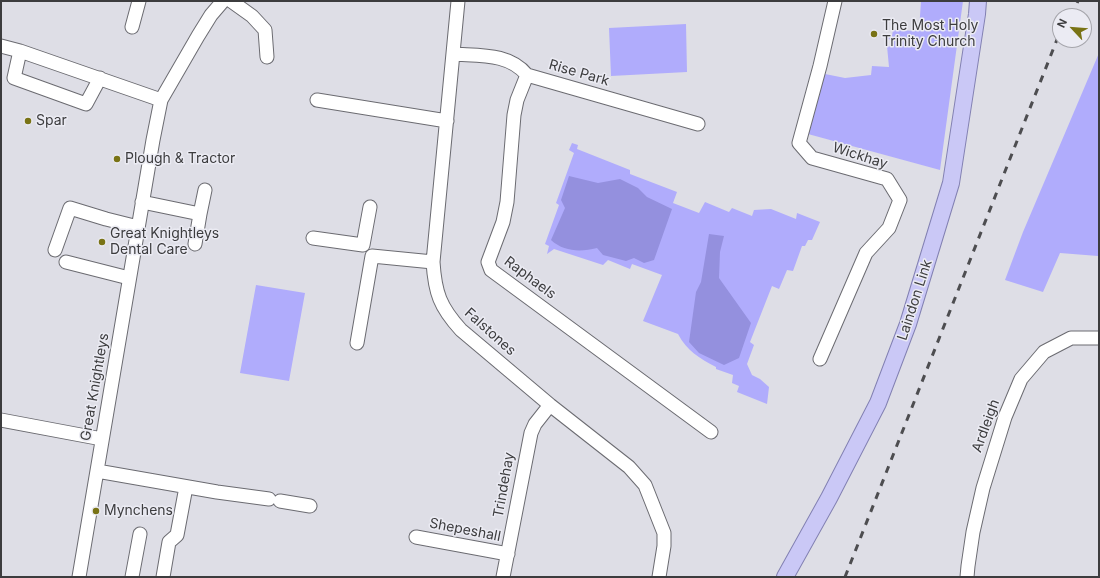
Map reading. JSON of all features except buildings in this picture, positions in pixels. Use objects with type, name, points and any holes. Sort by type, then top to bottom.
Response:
[{"type":"main road","name":"Laindon Link","points":[[785,577],[829,498],[878,403],[908,324],[951,183],[978,1]]},
{"type":"street","points":[[132,27],[139,1]]},
{"type":"street","name":"Great Knightleys","points":[[79,577],[142,202],[161,100],[211,15],[223,1]]},
{"type":"street","points":[[231,1],[252,16],[265,30],[267,57]]},
{"type":"street","name":"Falstones","points":[[458,1],[433,262],[434,280],[439,300],[448,315],[461,330],[550,405],[629,467],[645,485],[664,533],[664,546],[659,577]]},
{"type":"street","name":"Wickhay","points":[[820,359],[866,253],[889,228],[900,200],[887,179],[812,158],[799,143],[820,66],[835,1]]},
{"type":"street","points":[[1,46],[100,78],[161,100]]},
{"type":"street","points":[[20,51],[14,78],[86,104],[100,78]]},
{"type":"street","name":"Rise Park","points":[[453,54],[509,60],[528,75],[698,124]]},
{"type":"street","name":"Raphaels","points":[[528,75],[517,100],[514,115],[507,202],[503,222],[488,262],[491,270],[711,432]]},
{"type":"street","points":[[317,100],[447,121]]},
{"type":"street","points":[[195,244],[205,190]]},
{"type":"street","points":[[142,202],[200,214]]},
{"type":"street","points":[[363,245],[370,207]]},
{"type":"street","points":[[55,250],[70,208],[138,227]]},
{"type":"street","points":[[313,238],[363,245],[372,256],[433,262]]},
{"type":"street","points":[[358,344],[372,256]]},
{"type":"street","points":[[66,262],[129,278]]},
{"type":"street","name":"Ardleigh","points":[[967,577],[973,532],[983,488],[1006,417],[1021,380],[1044,352],[1071,338],[1099,338]]},
{"type":"street","name":"Trindehay","points":[[504,577],[531,434],[535,424],[550,405]]},
{"type":"street","points":[[1,420],[102,439]]},
{"type":"street","points":[[97,471],[186,487],[310,506]]},
{"type":"street","points":[[163,577],[169,542],[176,535],[186,487]]},
{"type":"street","points":[[132,577],[140,534]]},
{"type":"street","name":"Shepeshall","points":[[416,537],[508,554]]},
{"type":"shaded area","points":[[921,1],[963,1],[940,170],[808,134],[825,74],[845,78],[871,75],[872,66],[889,67],[887,46],[892,47],[892,40],[888,39],[888,36],[892,36],[893,30],[919,31]]},
{"type":"shaded area","points":[[686,24],[687,72],[611,76],[609,28]]},
{"type":"shaded area","points":[[1099,53],[1098,256],[1060,253],[1043,292],[1005,280],[1023,232]]},
{"type":"shaded area","points":[[572,143],[578,145],[577,149],[630,170],[630,174],[677,192],[673,203],[699,213],[705,202],[729,212],[732,208],[752,216],[754,210],[771,209],[796,219],[797,213],[820,222],[812,240],[808,240],[805,246],[802,246],[793,271],[787,270],[779,289],[772,286],[750,342],[754,345],[747,364],[752,375],[760,379],[769,387],[767,404],[737,392],[739,386],[732,383],[733,375],[716,369],[716,367],[694,354],[685,345],[678,334],[643,321],[662,275],[632,264],[630,269],[608,260],[603,265],[554,249],[547,254],[549,246],[545,244],[559,205],[556,203],[574,153],[569,150]]},
{"type":"shaded area","points":[[569,176],[598,183],[620,179],[638,188],[647,197],[672,209],[654,260],[644,263],[634,258],[626,261],[603,255],[597,248],[585,250],[567,249],[551,240],[565,208],[561,200]]},
{"type":"shaded area","points":[[709,234],[724,236],[720,252],[719,278],[751,323],[739,358],[724,365],[699,353],[689,342],[696,292],[701,282]]},
{"type":"shaded area","points":[[256,285],[305,293],[289,381],[240,373]]},
{"type":"railway","points":[[1075,8],[1078,1]]},
{"type":"railway","points":[[845,577],[1054,48]]},
{"type":"place","name":"The Most Holy Trinity Church","points":[[874,34]]},
{"type":"place","name":"Spar","points":[[28,121]]},
{"type":"place","name":"Plough & Tractor","points":[[117,159]]},
{"type":"place","name":"Great Knightleys Dental Care","points":[[102,242]]},
{"type":"place","name":"Mynchens","points":[[96,511]]}]
